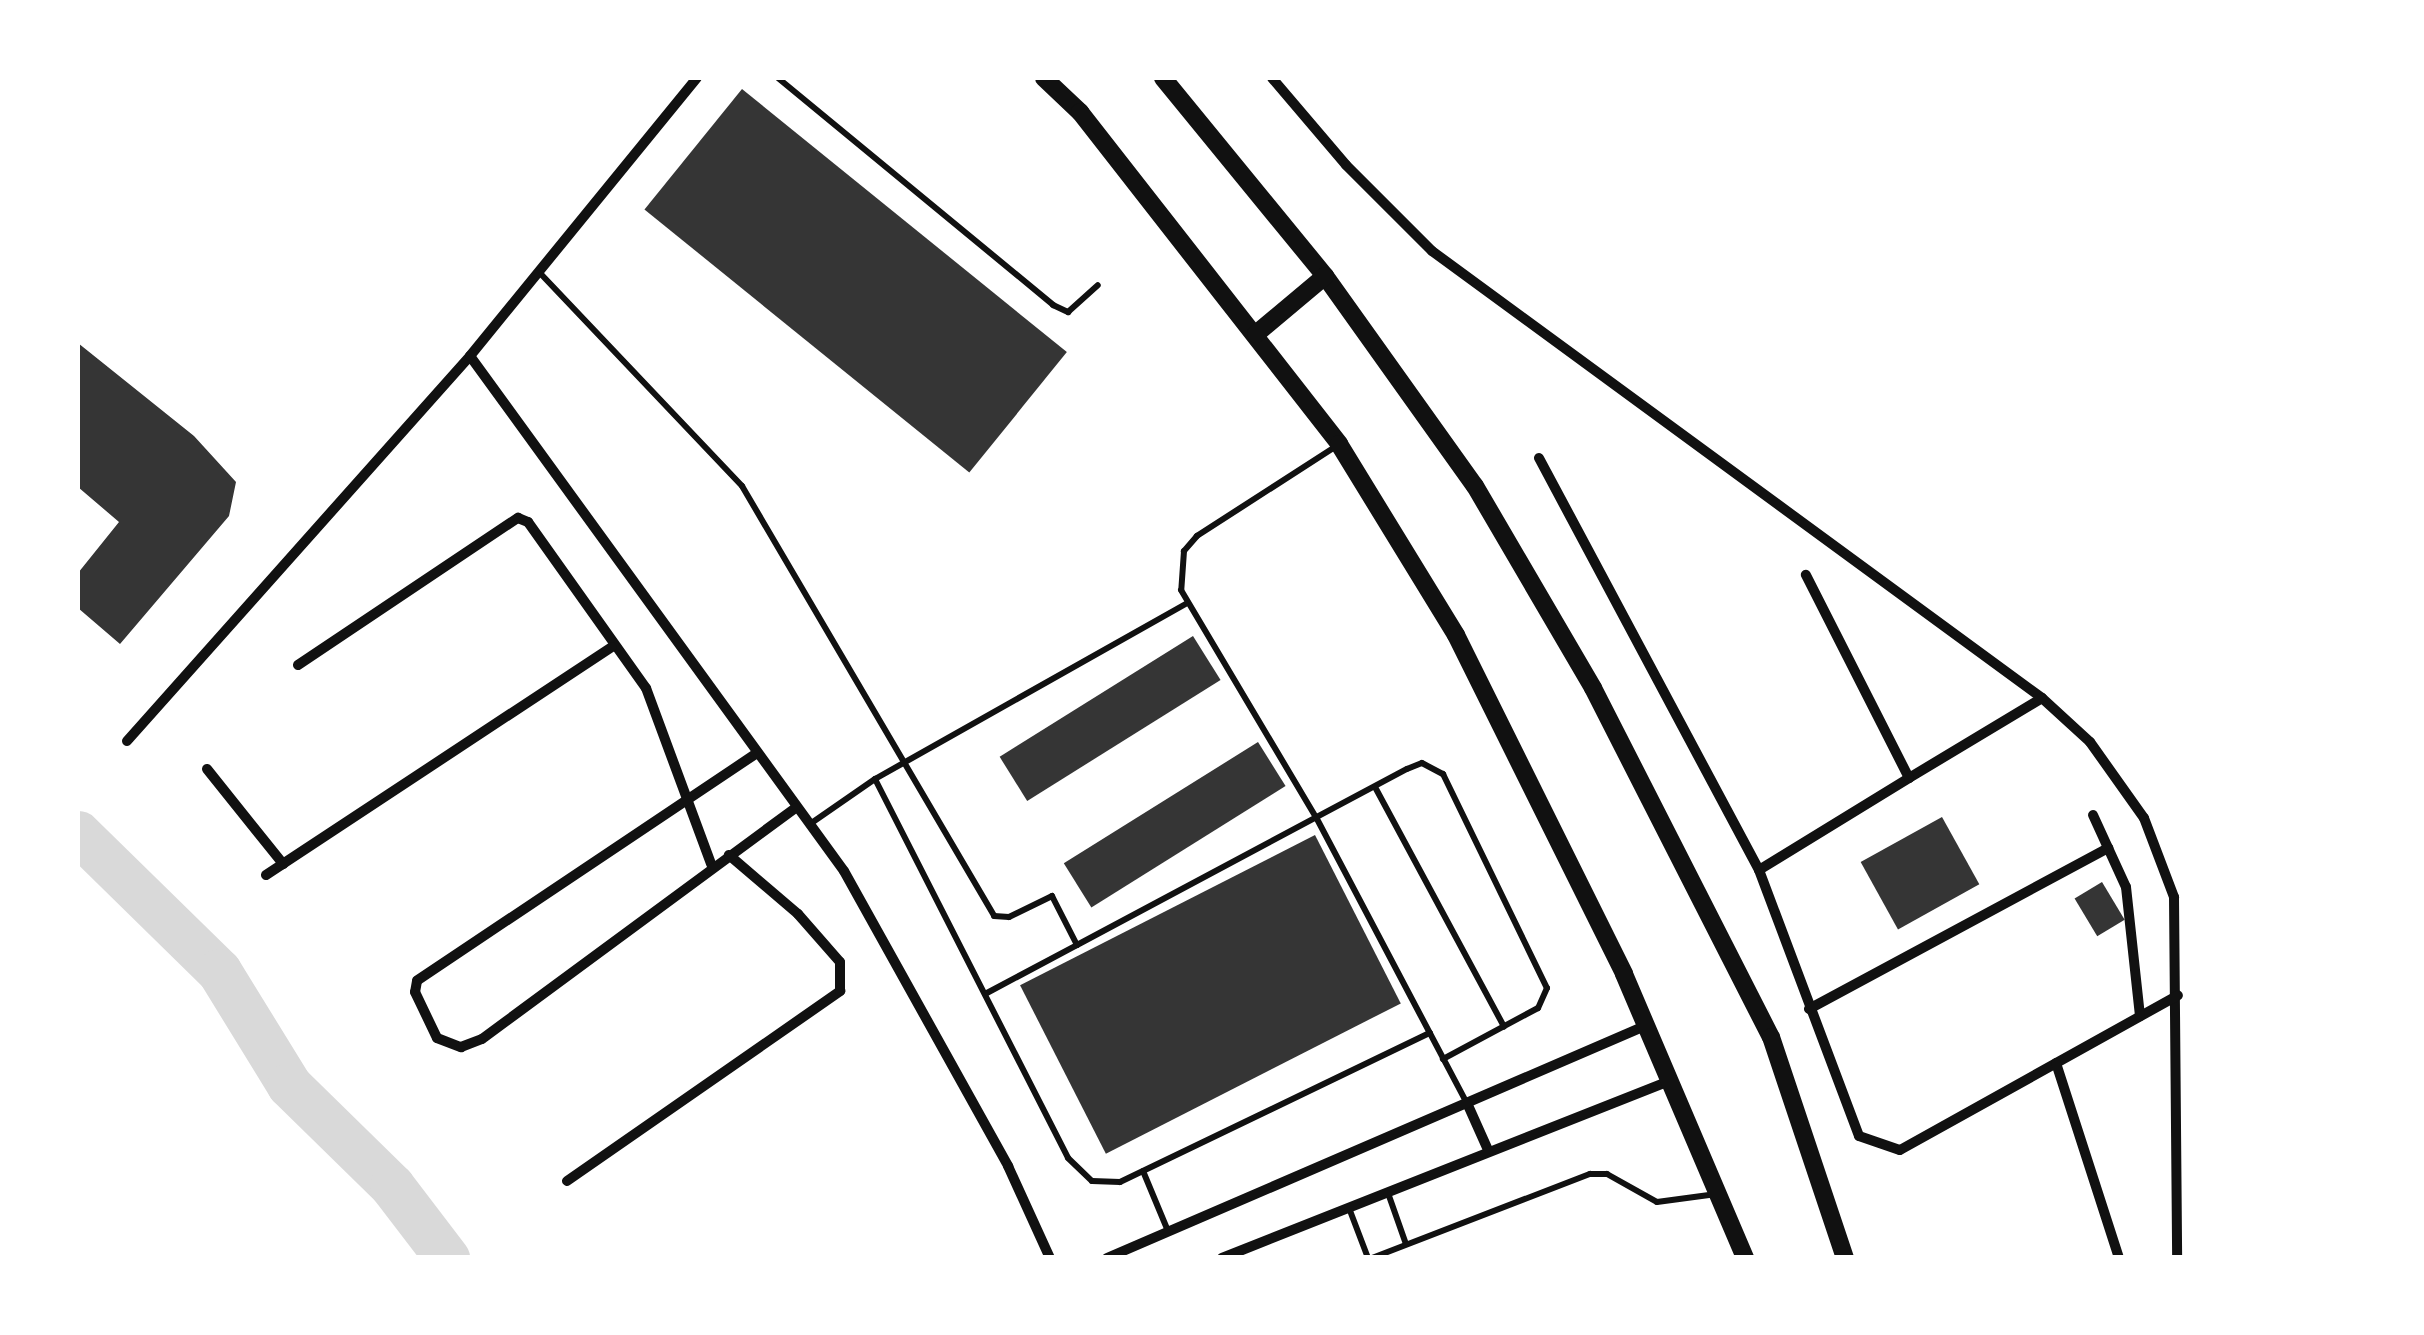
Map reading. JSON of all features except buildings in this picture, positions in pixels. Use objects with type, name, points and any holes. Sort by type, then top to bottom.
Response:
[{"type":"main road","points":[[1044,78],[1080,112],[1339,444],[1456,635],[1645,1026],[1745,1258]]},
{"type":"main road","points":[[1163,78],[1325,276],[1474,486],[1594,688],[1771,1037],[1845,1258]]},
{"type":"main road","points":[[1256,334],[1325,276]]},
{"type":"street","points":[[127,741],[470,356],[697,78]]},
{"type":"street","points":[[1272,78],[1346,165],[1432,251],[2042,698],[2090,742],[2144,818],[2174,897],[2178,995],[2177,1258]]},
{"type":"street","points":[[470,356],[794,808],[844,871],[970,1097],[1050,1258]]},
{"type":"street","points":[[1540,458],[1759,870],[1852,1130],[1885,1148],[1900,1150],[2178,995]]},
{"type":"street","points":[[298,664],[518,518],[534,530],[612,647],[646,688],[665,729],[682,798],[711,864]]},
{"type":"street","points":[[1806,575],[1909,778]]},
{"type":"street","points":[[266,875],[612,647]]},
{"type":"street","points":[[1759,870],[2042,698]]},
{"type":"street","points":[[757,753],[682,798],[418,980],[415,992],[437,1038],[461,1047],[482,1039],[711,864],[794,808]]},
{"type":"street","points":[[207,769],[283,864]]},
{"type":"street","points":[[2093,815],[2126,888],[2140,1016]]},
{"type":"street","points":[[1809,1009],[2108,848]]},
{"type":"street","points":[[567,1180],[840,991],[840,962],[798,914],[729,854]]},
{"type":"street","points":[[1107,1258],[1645,1026]]},
{"type":"street","points":[[2056,1063],[2119,1258]]},
{"type":"street","points":[[1222,1258],[1668,1081]]},
{"type":"street","points":[[1467,1103],[1488,1150]]},
{"type":"lane","points":[[778,78],[1053,306],[1068,312],[1080,307],[1098,285]]},
{"type":"lane","points":[[539,272],[742,486],[994,916],[1009,918],[1052,896],[1077,945]]},
{"type":"lane","points":[[1339,444],[1196,536],[1182,567],[1186,604],[1317,819],[1467,1103]]},
{"type":"lane","points":[[810,824],[875,779],[1186,604]]},
{"type":"lane","points":[[984,994],[1422,763],[1444,774],[1547,988],[1538,1008],[1442,1060]]},
{"type":"lane","points":[[875,779],[1077,1171],[1107,1186],[1430,1033]]},
{"type":"lane","points":[[1375,787],[1504,1027]]},
{"type":"lane","points":[[1143,1171],[1168,1232]]},
{"type":"lane","points":[[1348,1206],[1370,1258],[1590,1174],[1607,1174],[1657,1202],[1716,1194]]},
{"type":"lane","points":[[1387,1190],[1406,1244]]},
{"type":"waterway","points":[[78,833],[219,971],[289,1085],[392,1186],[447,1258]]}]
